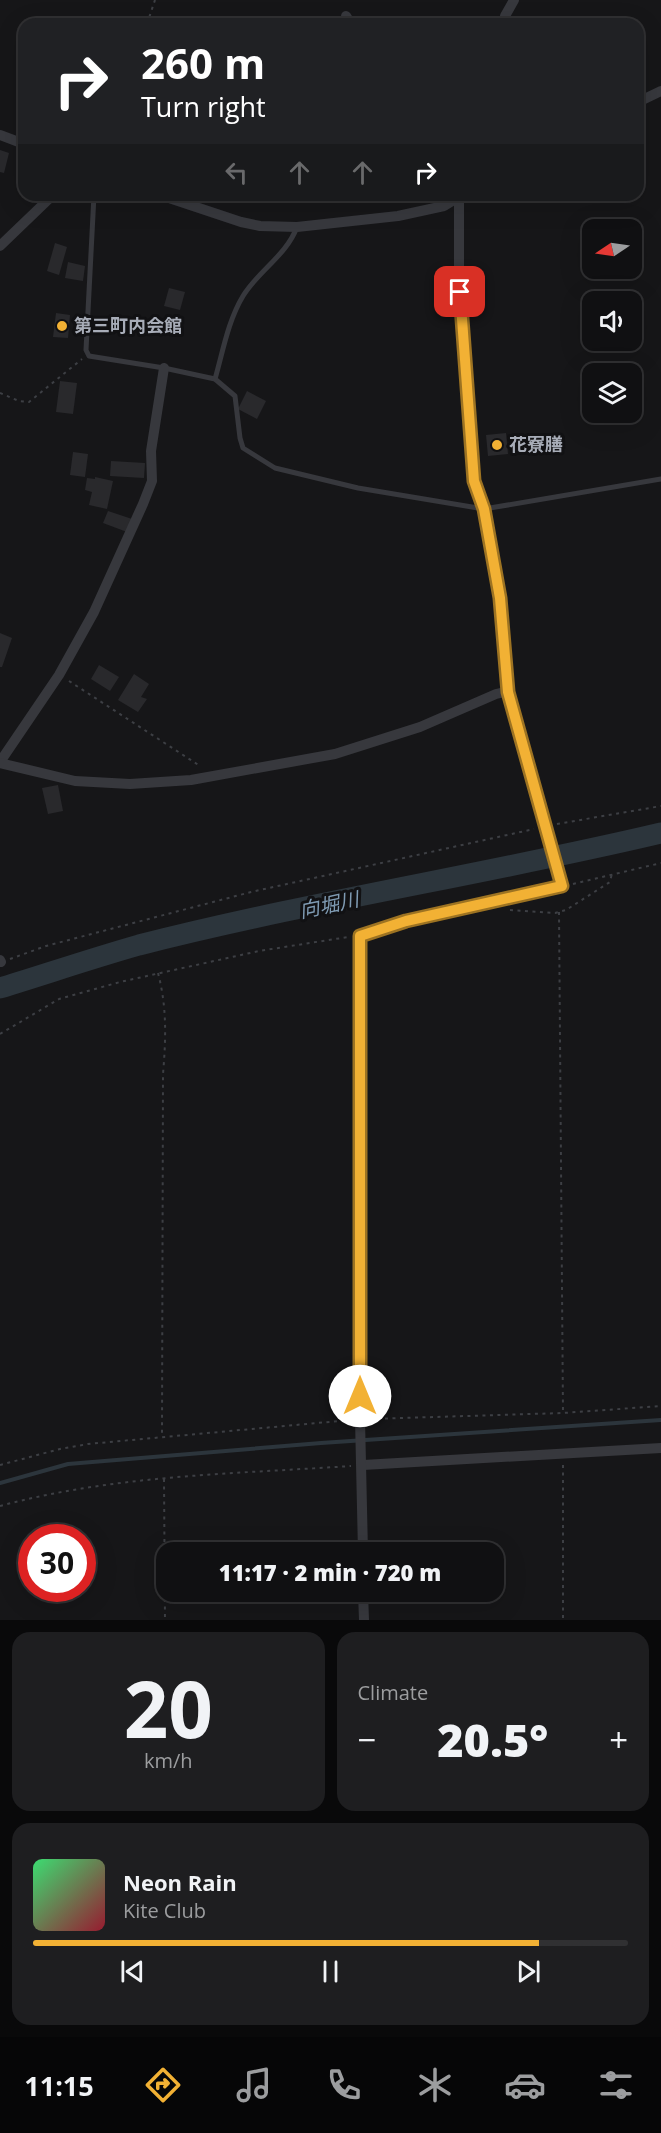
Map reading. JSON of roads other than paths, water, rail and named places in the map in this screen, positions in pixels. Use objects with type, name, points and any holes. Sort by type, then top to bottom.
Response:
[{"type":"street","points":[[505,18],[514,0]]},
{"type":"street","points":[[644,99],[661,91]]},
{"type":"street","points":[[0,135],[18,142]]},
{"type":"street","points":[[0,246],[47,201]]},
{"type":"street","points":[[178,201],[241,222],[260,226],[297,227],[398,216],[444,206],[452,201]]},
{"type":"street","points":[[363,1542],[360,936],[406,921],[560,883],[508,692],[500,598],[484,509],[474,481],[464,372],[459,273],[460,201]]},
{"type":"street","points":[[164,368],[151,451],[152,481],[94,612],[59,675],[0,763],[75,781],[130,783],[215,776],[335,754],[420,727],[496,694],[508,692]]},
{"type":"street","points":[[362,1462],[661,1448]]},
{"type":"street","points":[[363,1602],[364,1620]]},
{"type":"lane","points":[[94,201],[86,350],[89,356],[215,379],[235,396],[243,448],[275,468],[358,488],[484,509],[661,479]]},
{"type":"lane","points":[[215,379],[229,327],[244,295],[291,242],[297,227]]},
{"type":"waterway","name":"向堀川","points":[[0,988],[104,955],[204,929],[661,833]]},
{"type":"waterway","points":[[0,1483],[68,1464],[321,1443],[661,1420]]},
{"type":"place","name":"第三町内会館","points":[[62,326]]},
{"type":"place","name":"花寮膳","points":[[497,445]]}]
